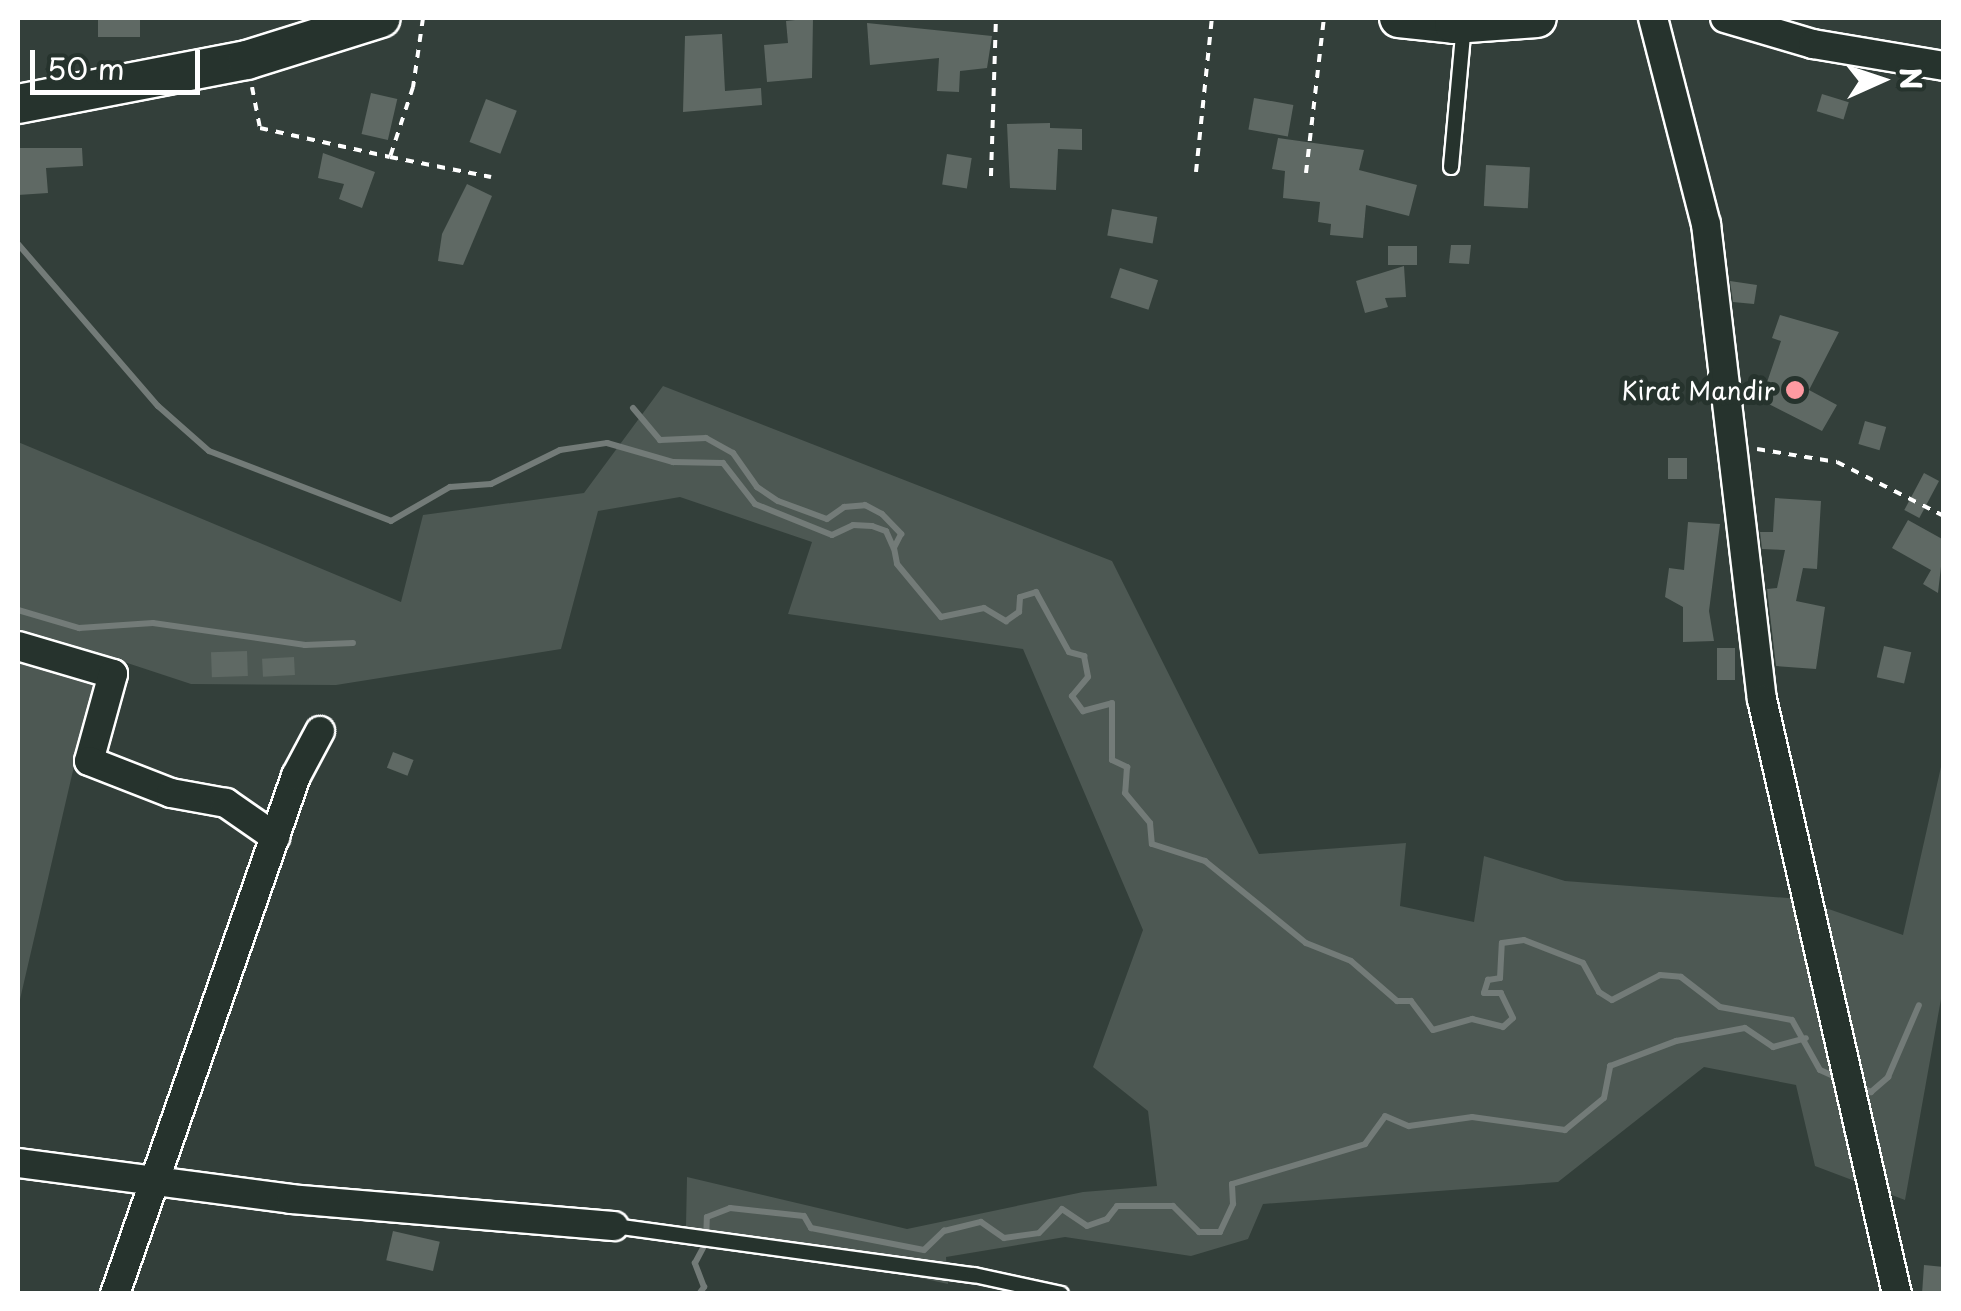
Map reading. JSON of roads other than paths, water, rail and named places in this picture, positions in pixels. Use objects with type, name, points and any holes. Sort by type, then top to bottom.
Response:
[{"type":"street","points":[[18,104],[247,60],[381,18]]},
{"type":"street","points":[[1399,18],[1464,24],[1536,18]]},
{"type":"street","points":[[1653,18],[1706,224],[1736,445],[1762,699],[1897,1294]]},
{"type":"street","points":[[1725,18],[1813,44],[1944,66]]},
{"type":"street","points":[[18,646],[113,674],[90,761],[171,793],[226,803],[274,837]]},
{"type":"street","points":[[115,1294],[274,837],[320,731]]},
{"type":"street","points":[[18,1163],[156,1181],[614,1226]]},
{"type":"lane","points":[[1451,167],[1464,24]]},
{"type":"lane","points":[[614,1226],[974,1275],[1061,1294]]},
{"type":"waterway","points":[[18,244],[158,406],[209,451],[391,521],[450,487],[491,484],[560,450],[607,443],[673,462],[723,463],[755,504],[832,535],[853,525],[872,526],[886,531],[893,547]]},
{"type":"waterway","points":[[633,408],[660,440],[706,438],[733,453],[757,487],[778,501],[827,519],[844,507],[865,505],[882,514],[901,534],[894,548],[897,564],[941,617],[984,608],[1006,621],[1019,612],[1020,597],[1036,592],[1069,652],[1084,656],[1088,677],[1072,696],[1083,711],[1112,703],[1112,760],[1127,767],[1125,793],[1150,823],[1152,844],[1205,861],[1306,943],[1351,961],[1397,1001],[1411,1001],[1433,1030],[1472,1019],[1503,1027],[1513,1018],[1501,993],[1484,993],[1488,980],[1500,978],[1502,943],[1524,940],[1583,963],[1599,992],[1612,1000],[1660,975],[1681,977],[1720,1007],[1792,1020],[1820,1070],[1840,1079]]},
{"type":"waterway","points":[[18,610],[79,628],[153,623],[305,645],[353,643]]},
{"type":"waterway","points":[[1861,1088],[1871,1092],[1888,1077],[1919,1005]]},
{"type":"waterway","points":[[699,1294],[704,1287],[695,1263],[706,1242],[707,1217],[730,1208],[804,1216],[811,1228],[924,1250],[944,1231],[981,1222],[1004,1238],[1039,1233],[1062,1209],[1087,1226],[1107,1219],[1117,1206],[1173,1206],[1199,1232],[1220,1232],[1233,1204],[1232,1184],[1365,1144],[1385,1116],[1409,1126],[1472,1117],[1565,1130],[1604,1098],[1610,1066],[1676,1041],[1745,1028],[1773,1047],[1806,1038]]},
{"type":"place","name":"Kirat Mandir","points":[[1795,390]]}]
